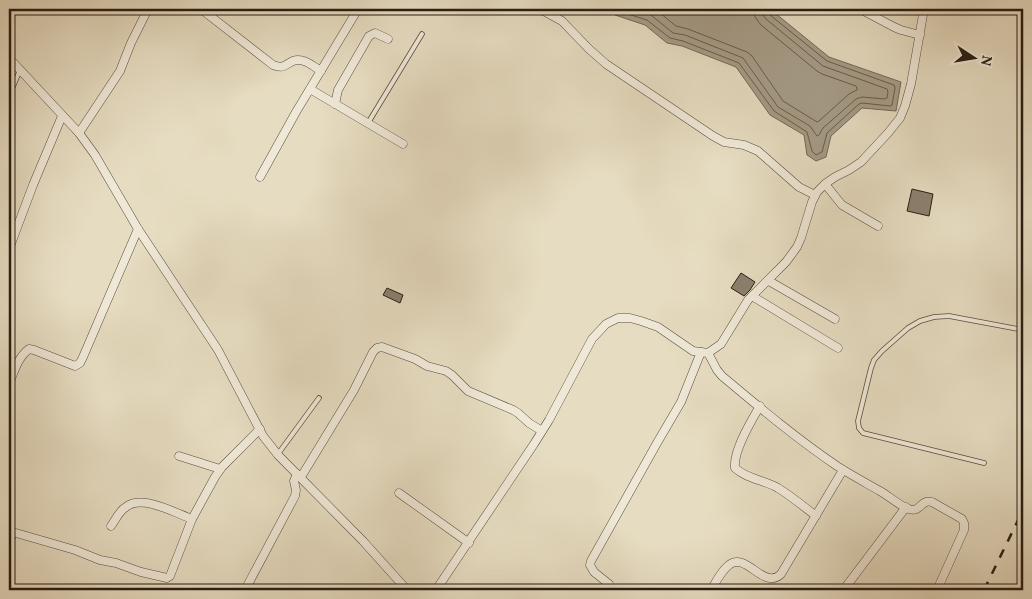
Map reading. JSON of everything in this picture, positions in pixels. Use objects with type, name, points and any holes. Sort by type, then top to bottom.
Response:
[{"type":"street","points":[[79,133],[120,71],[148,9]]},
{"type":"street","points":[[201,9],[273,65],[285,66],[292,61],[302,60],[320,71]]},
{"type":"street","points":[[260,177],[320,71],[358,9]]},
{"type":"street","points":[[540,9],[562,21],[606,64],[640,88],[724,142],[744,145],[758,151],[799,187],[815,195]]},
{"type":"street","points":[[860,9],[900,30],[920,35]]},
{"type":"street","points":[[436,590],[542,431],[592,339],[606,324],[618,318],[641,320],[658,327],[693,351],[704,352],[720,344],[740,310],[786,262],[797,247],[805,229],[815,195],[825,184],[860,162],[900,118],[911,84],[924,9]]},
{"type":"street","points":[[335,104],[338,90],[369,36],[375,34],[388,39]]},
{"type":"street","points":[[9,58],[79,133],[95,155],[138,229],[218,350],[263,436],[407,590]]},
{"type":"street","points":[[310,89],[403,144]]},
{"type":"street","points":[[9,249],[62,116]]},
{"type":"street","points":[[825,184],[842,205],[878,226]]},
{"type":"street","points":[[9,384],[24,352],[29,349],[74,366],[80,363],[138,229]]},
{"type":"street","points":[[769,280],[835,319]]},
{"type":"street","points":[[752,296],[838,348]]},
{"type":"street","points":[[245,590],[295,496],[294,481],[345,406],[377,348],[382,347],[415,359],[427,366],[446,371],[468,391],[516,411],[529,423],[542,431]]},
{"type":"street","points":[[704,352],[722,376],[814,450],[843,470],[910,509],[920,508],[922,503],[927,500],[962,519],[964,530],[937,590]]},
{"type":"street","points":[[609,584],[594,572],[590,565],[591,561],[681,402],[704,352]]},
{"type":"street","points":[[760,406],[745,432],[735,457],[735,468],[750,477],[778,488],[816,516]]},
{"type":"street","points":[[9,531],[75,550],[100,560],[167,578],[170,576],[192,520],[215,477],[220,469],[260,429]]},
{"type":"street","points":[[179,456],[220,469]]},
{"type":"street","points":[[711,590],[732,563],[745,564],[770,579],[778,577],[843,470]]},
{"type":"street","points":[[399,493],[469,543]]},
{"type":"street","points":[[111,526],[126,506],[139,502],[150,503],[192,520]]},
{"type":"street","points":[[845,588],[906,507]]},
{"type":"street","points":[[9,531],[11,537],[9,547]]},
{"type":"lane","points":[[368,123],[422,34]]},
{"type":"lane","points":[[9,96],[20,70]]},
{"type":"lane","points":[[984,463],[863,433],[859,428],[858,421],[871,368],[874,360],[882,351],[908,328],[920,321],[934,317],[949,316],[1023,330]]},
{"type":"lane","points":[[278,454],[320,398]]},
{"type":"water","points":[[609,9],[770,9],[829,57],[901,82],[896,111],[862,108],[831,136],[826,157],[816,161],[807,155],[804,135],[770,115],[736,67],[682,46],[667,43],[645,25],[615,15]]},
{"type":"building","points":[[912,189],[933,194],[929,216],[907,211]]},
{"type":"building","points":[[741,273],[755,282],[744,296],[731,288]]},
{"type":"building","points":[[387,288],[403,295],[400,303],[383,295]]},
{"type":"railway","points":[[984,590],[1023,510]]}]
